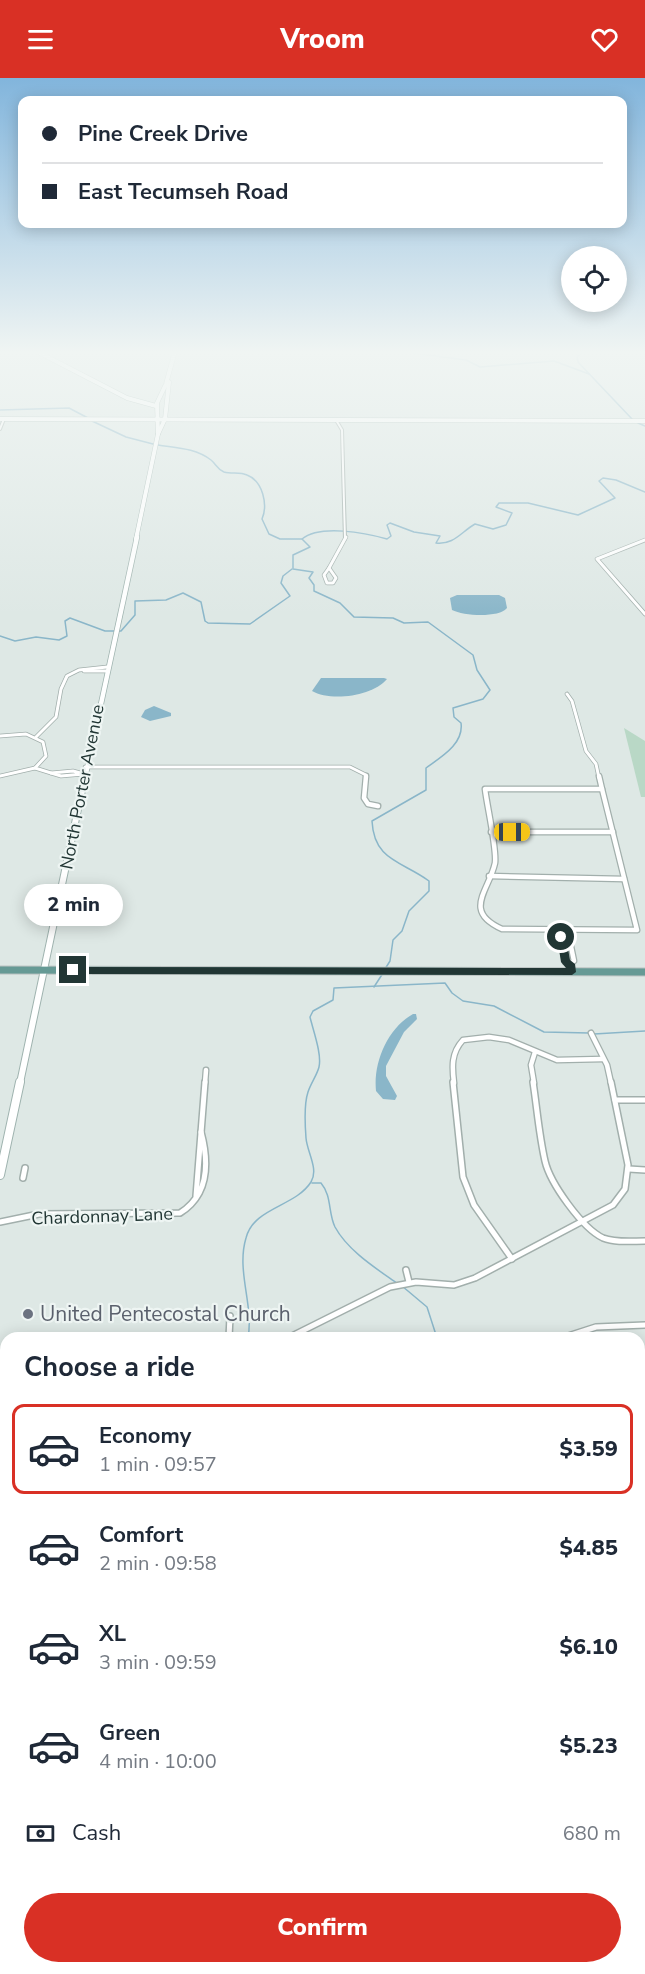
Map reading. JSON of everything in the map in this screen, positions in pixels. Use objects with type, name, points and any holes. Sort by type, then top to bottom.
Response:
[{"type":"main road","points":[[0,970],[406,971],[571,968],[645,972]]},
{"type":"street","name":"North Porter Avenue","points":[[0,1175],[3,1151],[44,970],[157,439]]},
{"type":"street","points":[[328,567],[336,578],[333,583],[327,583],[324,578],[328,567],[344,545],[346,536],[342,439]]},
{"type":"street","points":[[645,540],[597,559],[645,614]]},
{"type":"street","points":[[36,737],[53,722],[59,712],[62,682],[75,671],[107,669]]},
{"type":"street","points":[[567,694],[572,701],[586,751],[597,764],[637,930],[564,932],[502,929],[489,923],[482,913],[480,897],[495,862],[485,789],[603,789]]},
{"type":"street","points":[[0,736],[19,734],[36,737],[43,742],[47,751],[43,761],[35,768],[0,776]]},
{"type":"street","points":[[35,768],[51,773],[85,770],[350,767],[366,775],[364,798],[368,804],[378,806]]},
{"type":"street","points":[[491,832],[613,832]]},
{"type":"street","points":[[489,876],[624,879]]},
{"type":"street","points":[[564,932],[569,937],[574,961],[571,968],[566,962],[561,937],[564,932]]},
{"type":"street","points":[[303,1332],[362,1300],[405,1283],[454,1285],[475,1278],[606,1210],[617,1200],[625,1189],[629,1169],[615,1100],[603,1059],[591,1033]]},
{"type":"street","points":[[512,1259],[474,1205],[465,1185],[452,1068],[455,1049],[468,1038],[489,1037],[501,1038],[561,1060],[603,1059]]},
{"type":"street","points":[[535,1052],[531,1065],[546,1162],[551,1177],[591,1229],[606,1239],[645,1241]]},
{"type":"street","name":"Chardonnay Lane","points":[[196,1196],[195,1184],[206,1070]]},
{"type":"street","points":[[615,1100],[645,1100]]},
{"type":"street","name":"Chardonnay Lane","points":[[0,1222],[46,1214],[173,1215],[189,1208],[208,1169],[201,1132]]},
{"type":"street","points":[[23,1178],[25,1168]]},
{"type":"street","points":[[629,1169],[645,1170]]},
{"type":"street","points":[[405,1283],[406,1270]]},
{"type":"street","points":[[229,1332],[230,1316]]},
{"type":"street","points":[[581,1332],[596,1327],[645,1325]]},
{"type":"green space","points":[[624,728],[645,741],[645,797],[641,797]]},
{"type":"water","points":[[457,595],[499,595],[505,598],[507,608],[489,615],[457,612],[452,610],[450,598]]},
{"type":"water","points":[[321,678],[387,679],[372,690],[340,697],[312,691]]},
{"type":"water","points":[[154,706],[171,713],[171,716],[150,721],[141,717],[145,710]]},
{"type":"water","points":[[416,1014],[417,1019],[404,1032],[386,1066],[386,1076],[397,1096],[395,1100],[383,1099],[376,1091],[380,1058],[396,1028]]},
{"type":"waterway","points":[[136,439],[153,444]]},
{"type":"waterway","points":[[158,445],[199,453],[224,472],[244,474],[252,478],[257,482],[263,494],[262,519],[269,534],[280,539],[301,539]]},
{"type":"waterway","points":[[293,568],[293,555],[310,547],[302,539],[310,534],[343,531],[387,539],[391,536],[387,525],[390,523],[414,532],[440,536],[436,543],[442,543],[453,540],[475,524],[493,529],[506,525],[512,513],[496,507],[499,503],[528,503],[578,515],[615,498],[599,481],[603,478],[616,480],[645,492]]},
{"type":"waterway","points":[[0,636],[15,641],[36,637],[59,640],[67,636],[65,621],[70,618],[105,631],[121,631],[135,615],[135,601],[166,600],[183,593],[201,602],[205,621],[208,623],[250,624],[290,596],[281,583],[283,576],[292,569]]},
{"type":"waterway","points":[[293,569],[313,572],[309,578],[314,585],[314,591],[340,603],[354,617],[393,618],[404,623],[428,622],[473,655],[477,670],[490,690],[483,699],[453,708],[454,717],[461,723],[461,731],[455,744],[426,768],[426,790],[372,821],[374,834],[384,852],[429,881],[429,891],[409,911],[402,931],[393,940],[390,961],[385,969]]},
{"type":"waterway","points":[[375,986],[383,973]]},
{"type":"waterway","points":[[375,986],[445,983],[452,993],[463,1001],[494,1006],[544,1032],[589,1033]]},
{"type":"waterway","points":[[248,1332],[243,1250],[250,1228],[266,1213],[304,1190],[311,1182],[314,1172],[306,1138],[305,1108],[308,1092],[320,1062],[310,1017],[313,1011],[333,1000],[334,988],[375,986]]},
{"type":"waterway","points":[[594,1034],[645,1031]]},
{"type":"waterway","points":[[312,1183],[321,1183],[324,1188],[335,1227],[347,1244],[398,1284]]},
{"type":"waterway","points":[[402,1286],[427,1307],[435,1332]]},
{"type":"place","name":"United Pentecostal Church","points":[[28,1314]]},
{"type":"route","points":[[73,970],[572,972],[570,964],[566,962],[561,937]]}]
